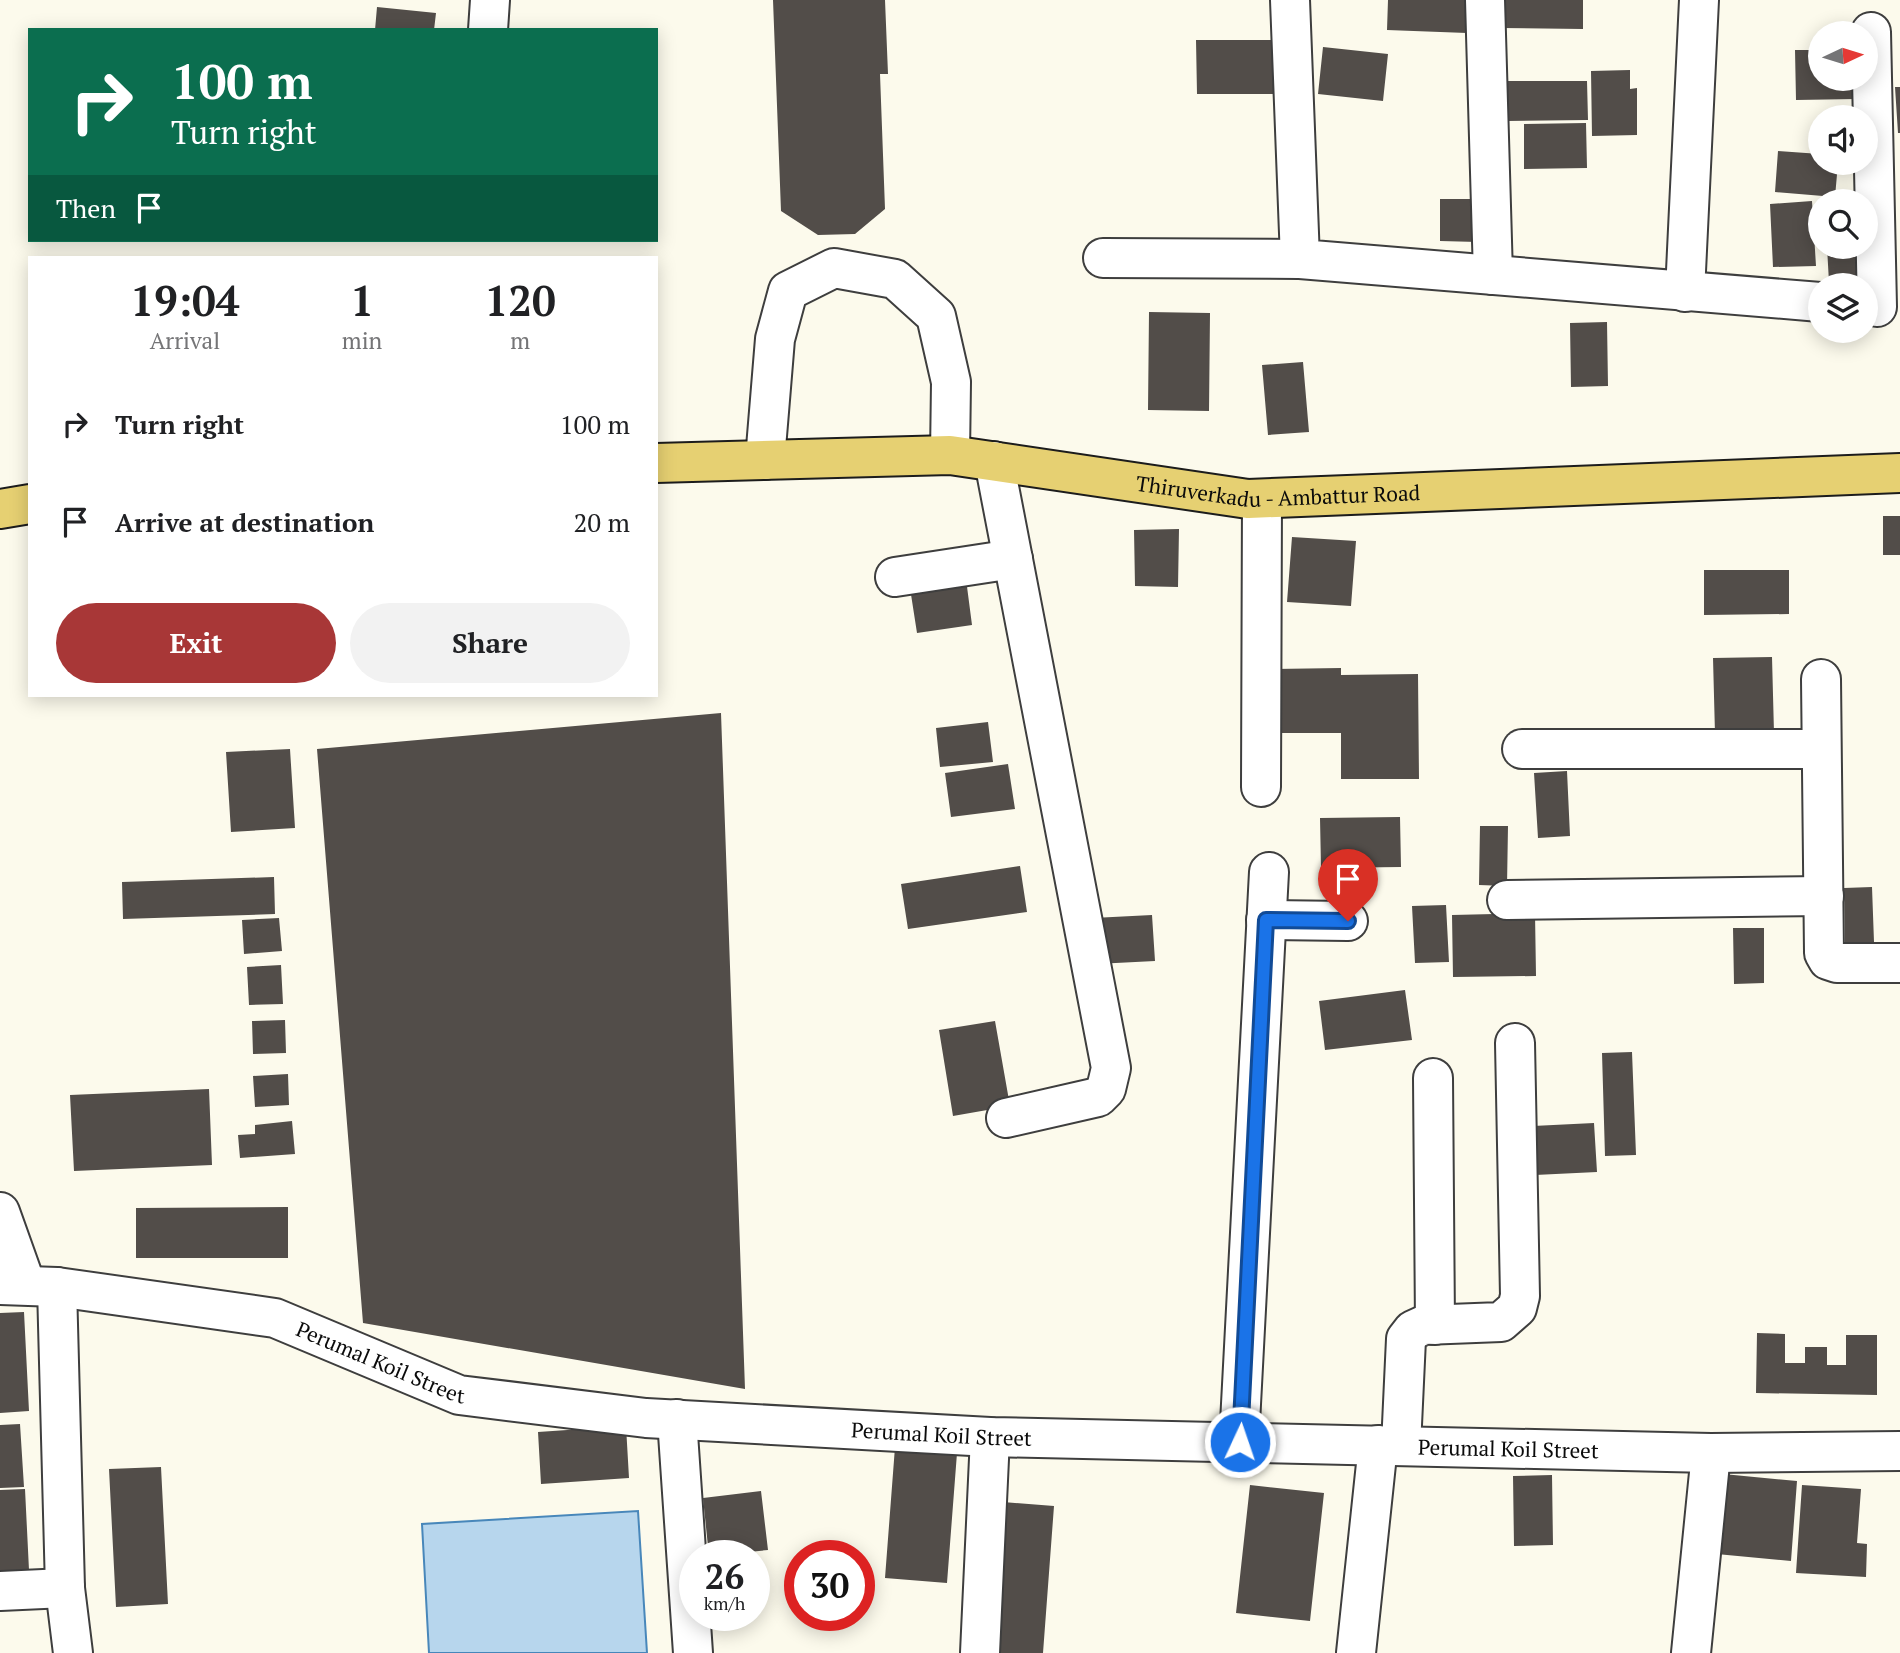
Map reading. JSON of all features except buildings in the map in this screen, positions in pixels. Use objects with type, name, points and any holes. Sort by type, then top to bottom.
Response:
[{"type":"main road","name":"Thiruverkadu - Ambattur Road","points":[[658,463],[950,455],[1248,499],[1900,473]]},
{"type":"main road","points":[[0,509],[28,504]]},
{"type":"street","points":[[488,28],[490,0]]},
{"type":"street","points":[[1290,0],[1300,259]]},
{"type":"street","points":[[1485,0],[1493,275]]},
{"type":"street","points":[[1685,292],[1699,0]]},
{"type":"street","points":[[1873,91],[1881,307]]},
{"type":"street","points":[[1103,258],[1300,259],[1808,301]]},
{"type":"street","points":[[765,460],[775,340],[788,291],[834,268],[895,279],[936,316],[951,382],[950,455]]},
{"type":"street","points":[[994,461],[1111,1068],[1106,1088],[1098,1097],[1006,1118]]},
{"type":"street","points":[[1261,787],[1262,499]]},
{"type":"street","points":[[895,577],[1013,559]]},
{"type":"street","points":[[1821,679],[1824,953],[1828,960],[1837,963],[1900,963]]},
{"type":"street","points":[[1522,749],[1821,750]]},
{"type":"street","points":[[1240,1442],[1269,872]]},
{"type":"street","points":[[1507,900],[1824,896]]},
{"type":"street","points":[[1266,920],[1348,921]]},
{"type":"street","points":[[1356,1653],[1406,1339],[1413,1330],[1424,1325],[1501,1322],[1517,1308],[1521,1296],[1515,1043]]},
{"type":"street","points":[[1433,1078],[1435,1325]]},
{"type":"street","points":[[0,1212],[27,1286],[73,1653]]},
{"type":"street","name":"Perumal Koil Street","points":[[27,1286],[275,1318],[458,1395],[646,1418],[990,1437],[1711,1453],[1900,1451]]},
{"type":"street","points":[[677,1419],[693,1653]]},
{"type":"street","points":[[980,1653],[990,1437]]},
{"type":"street","points":[[1691,1653],[1711,1453]]},
{"type":"street","points":[[0,1591],[65,1588]]},
{"type":"water","points":[[638,1511],[647,1653],[429,1653],[422,1524]]},
{"type":"route","points":[[1240,1442],[1266,920],[1348,921]]}]
